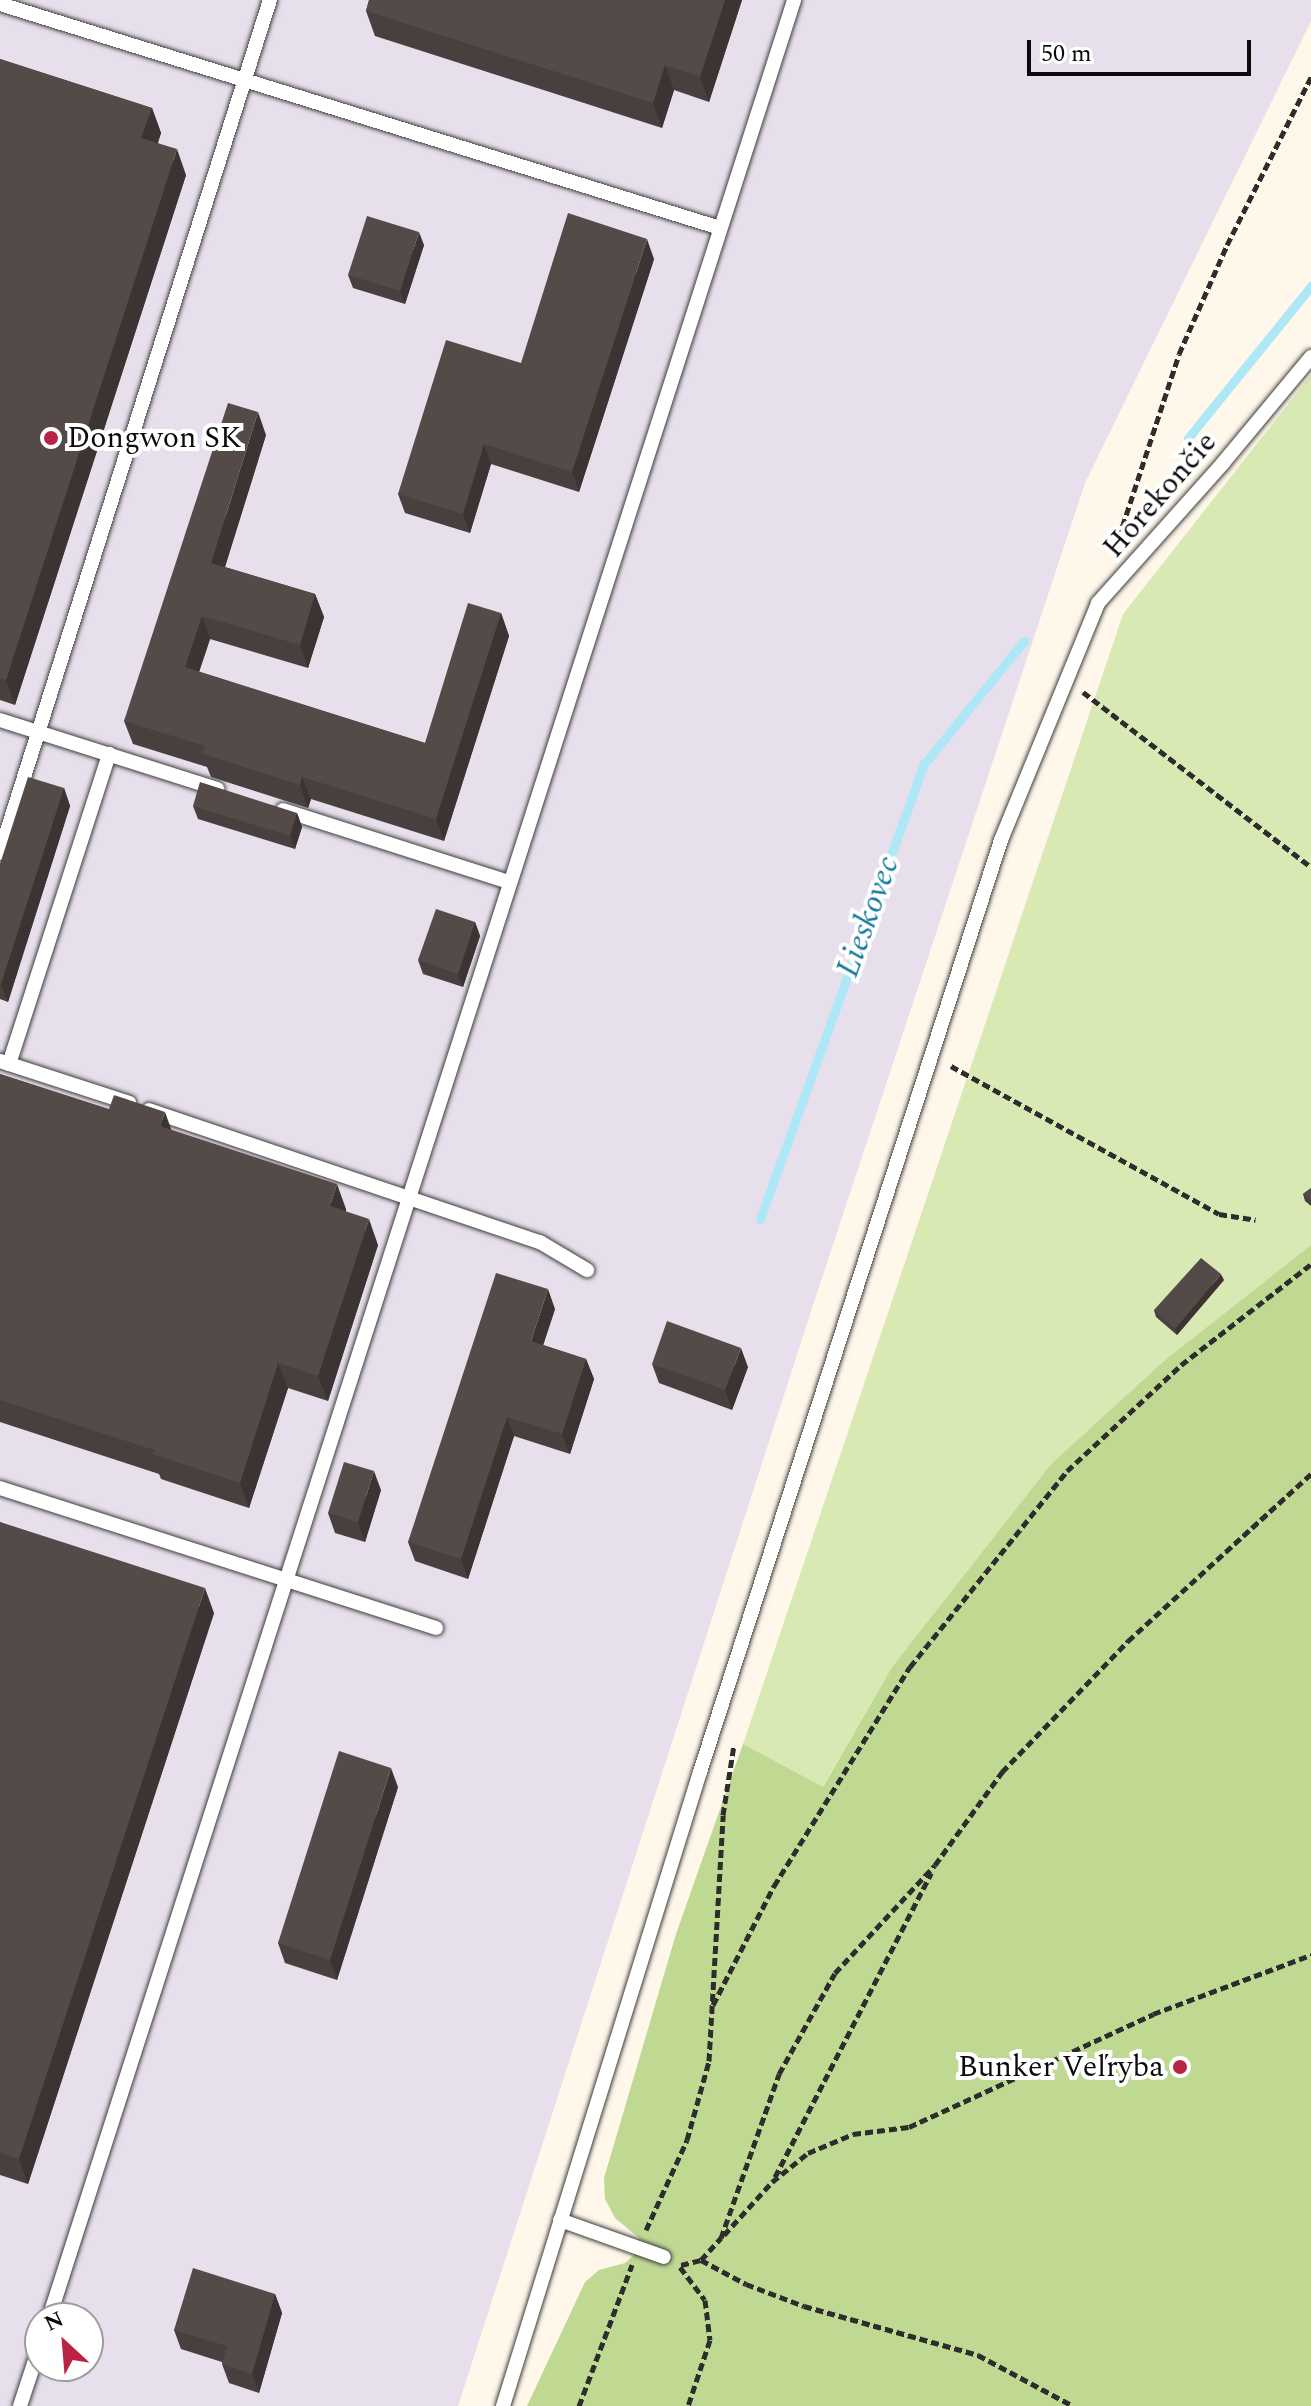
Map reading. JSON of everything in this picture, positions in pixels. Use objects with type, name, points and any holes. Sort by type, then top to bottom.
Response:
[{"type":"lane","points":[[0,853],[270,0]]},
{"type":"lane","points":[[54,2302],[794,0]]},
{"type":"lane","points":[[0,4],[720,228]]},
{"type":"lane","name":"Horekončie","points":[[503,2406],[695,1787],[1001,840],[1072,683],[1098,603],[1223,463],[1311,357]]},
{"type":"lane","points":[[0,720],[227,792]]},
{"type":"lane","points":[[109,754],[4,1062],[540,1242],[587,1270]]},
{"type":"lane","points":[[272,806],[509,882]]},
{"type":"lane","points":[[0,1488],[436,1628]]},
{"type":"lane","points":[[560,2220],[664,2257]]},
{"type":"lane","points":[[20,2406],[28,2382]]},
{"type":"path","points":[[1113,558],[1179,354],[1227,245],[1311,77]]},
{"type":"path","points":[[1072,683],[1073,698]]},
{"type":"path","points":[[1100,705],[1311,867]]},
{"type":"path","points":[[946,1080],[955,1051]]},
{"type":"path","points":[[932,1057],[1219,1214],[1256,1220]]},
{"type":"path","points":[[713,2006],[774,1886],[910,1667],[1067,1471],[1181,1365],[1311,1264]]},
{"type":"path","points":[[721,2238],[779,2074],[835,1973],[935,1865],[1002,1772],[1128,1641],[1311,1474]]},
{"type":"path","points":[[644,2234],[687,2140],[701,2101],[709,2061],[723,1815],[736,1741]]},
{"type":"path","points":[[772,2182],[935,1865]]},
{"type":"path","points":[[678,2265],[701,2260],[772,2182],[808,2153],[853,2134],[909,2127],[1153,2014],[1311,1955]]},
{"type":"path","points":[[579,2406],[636,2255]]},
{"type":"path","points":[[664,2257],[678,2265],[705,2300],[710,2340],[688,2406]]},
{"type":"path","points":[[701,2260],[746,2284],[804,2306],[978,2355],[1073,2406]]},
{"type":"shaded area","points":[[0,0],[1311,0],[1311,21],[1085,483],[814,1302],[458,2406],[0,2406]]},
{"type":"green space","points":[[1311,375],[1311,1245],[1165,1360],[1051,1464],[892,1667],[822,1788],[743,1744],[1123,614]]},
{"type":"green space","points":[[1311,1245],[1311,2406],[527,2406],[585,2282],[599,2270],[625,2263],[633,2256],[639,2238],[615,2218],[605,2199],[604,2178],[676,1934],[743,1744],[823,1787],[892,1667],[1051,1464],[1165,1360]]},
{"type":"building","points":[[369,0],[725,0],[700,77],[665,65],[653,103],[366,11]]},
{"type":"building","name":"Dongwon SK","points":[[0,59],[152,108],[141,138],[177,149],[6,680],[0,678]]},
{"type":"building","points":[[568,213],[647,239],[572,472],[484,444],[463,514],[398,494],[446,340],[521,363]]},
{"type":"building","points":[[367,216],[419,232],[400,291],[348,275]]},
{"type":"building","points":[[228,403],[258,412],[211,563],[315,594],[300,645],[202,616],[185,667],[425,743],[468,603],[501,613],[436,819],[302,777],[300,785],[203,754],[205,746],[124,721]]},
{"type":"building","points":[[28,777],[64,788],[1,984],[0,864]]},
{"type":"building","points":[[200,782],[297,813],[290,836],[193,806]]},
{"type":"building","points":[[436,909],[475,922],[458,974],[418,960]]},
{"type":"building","points":[[0,1074],[109,1109],[114,1095],[165,1112],[160,1126],[337,1184],[330,1206],[369,1219],[318,1376],[278,1363],[240,1483],[152,1454],[154,1450],[0,1400]]},
{"type":"building","points":[[1311,1188],[1311,1201],[1303,1194]]},
{"type":"building","points":[[1201,1258],[1221,1274],[1175,1329],[1154,1310]]},
{"type":"building","points":[[496,1273],[548,1289],[531,1341],[586,1359],[562,1434],[507,1417],[461,1559],[408,1542]]},
{"type":"building","points":[[667,1321],[741,1348],[725,1390],[652,1364]]},
{"type":"building","points":[[344,1462],[374,1471],[358,1522],[328,1513]]},
{"type":"building","points":[[0,1522],[205,1588],[19,2159],[0,2153]]},
{"type":"building","points":[[339,1751],[391,1768],[330,1960],[278,1943]]},
{"type":"building","points":[[193,2268],[275,2294],[252,2374],[222,2364],[227,2346],[174,2330]]},
{"type":"waterway","name":"Lieskovec","points":[[1188,438],[1311,286]]},
{"type":"waterway","name":"Lieskovec","points":[[760,1219],[924,764],[1024,641]]},
{"type":"place","name":"Dongwon SK","points":[[51,438]]},
{"type":"place","name":"Bunker Veľryba","points":[[1180,2067]]}]
